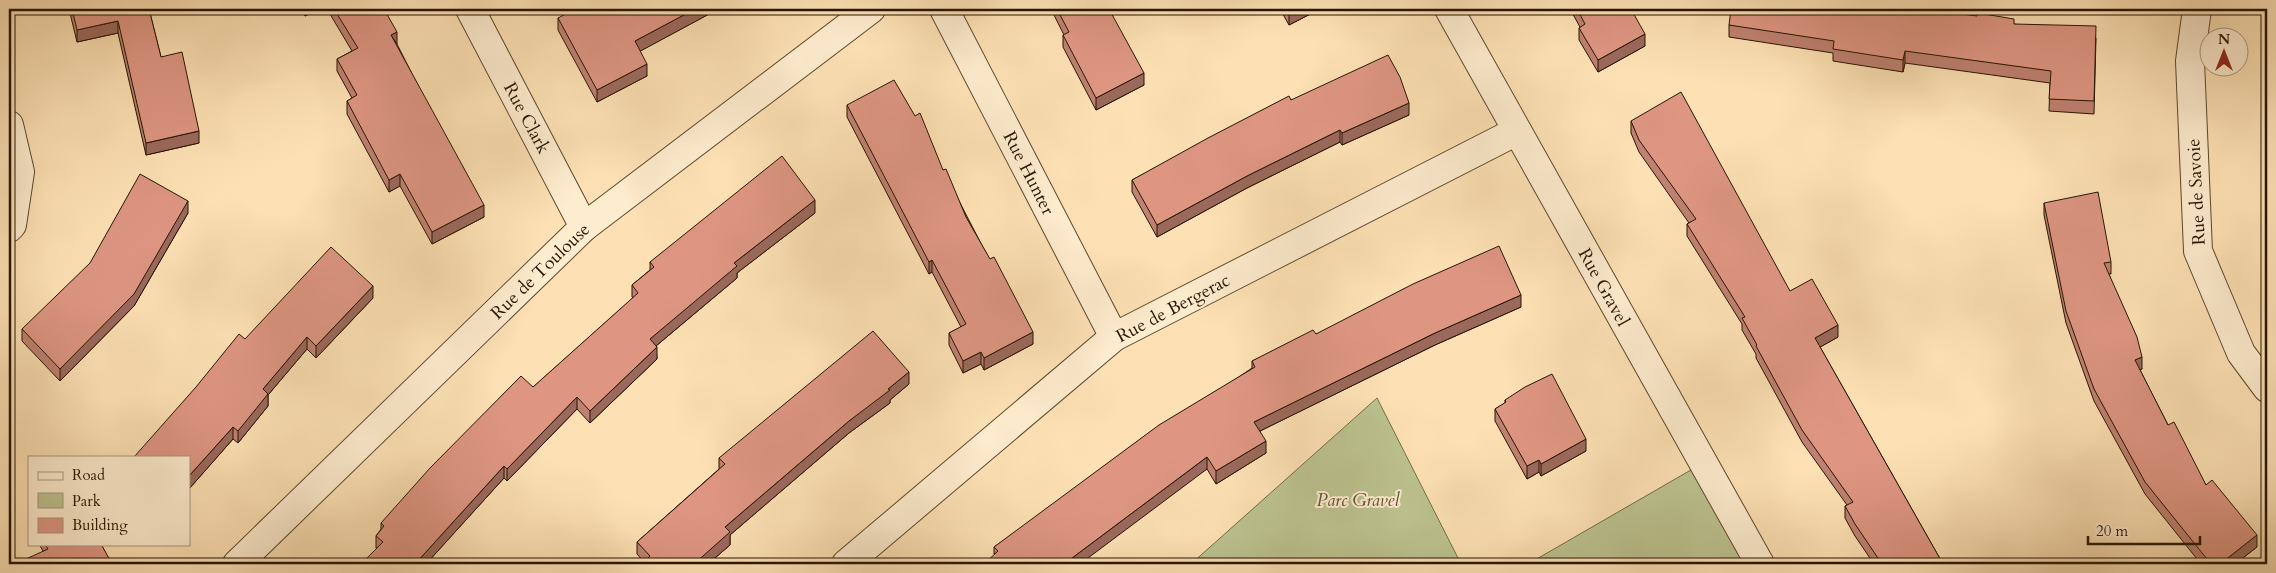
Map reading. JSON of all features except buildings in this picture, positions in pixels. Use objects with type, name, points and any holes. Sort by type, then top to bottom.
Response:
[{"type":"street","name":"Rue Clark","points":[[470,9],[584,228]]},
{"type":"street","name":"Rue de Toulouse","points":[[237,564],[584,228],[871,9]]},
{"type":"street","name":"Rue Hunter","points":[[944,9],[1114,336]]},
{"type":"street","name":"Rue Gravel","points":[[1449,9],[1760,564]]},
{"type":"street","name":"Rue de Savoie","points":[[2197,9],[2190,61],[2198,251],[2241,353],[2267,388]]},
{"type":"street","points":[[9,125],[20,172],[12,225],[9,228]]},
{"type":"street","name":"Rue de Bergerac","points":[[846,564],[1114,336],[1517,131]]},
{"type":"green space","name":"Parc Gravel","points":[[1377,398],[1461,564],[1191,564]]},
{"type":"green space","points":[[1703,463],[1760,564],[1528,564]]}]
